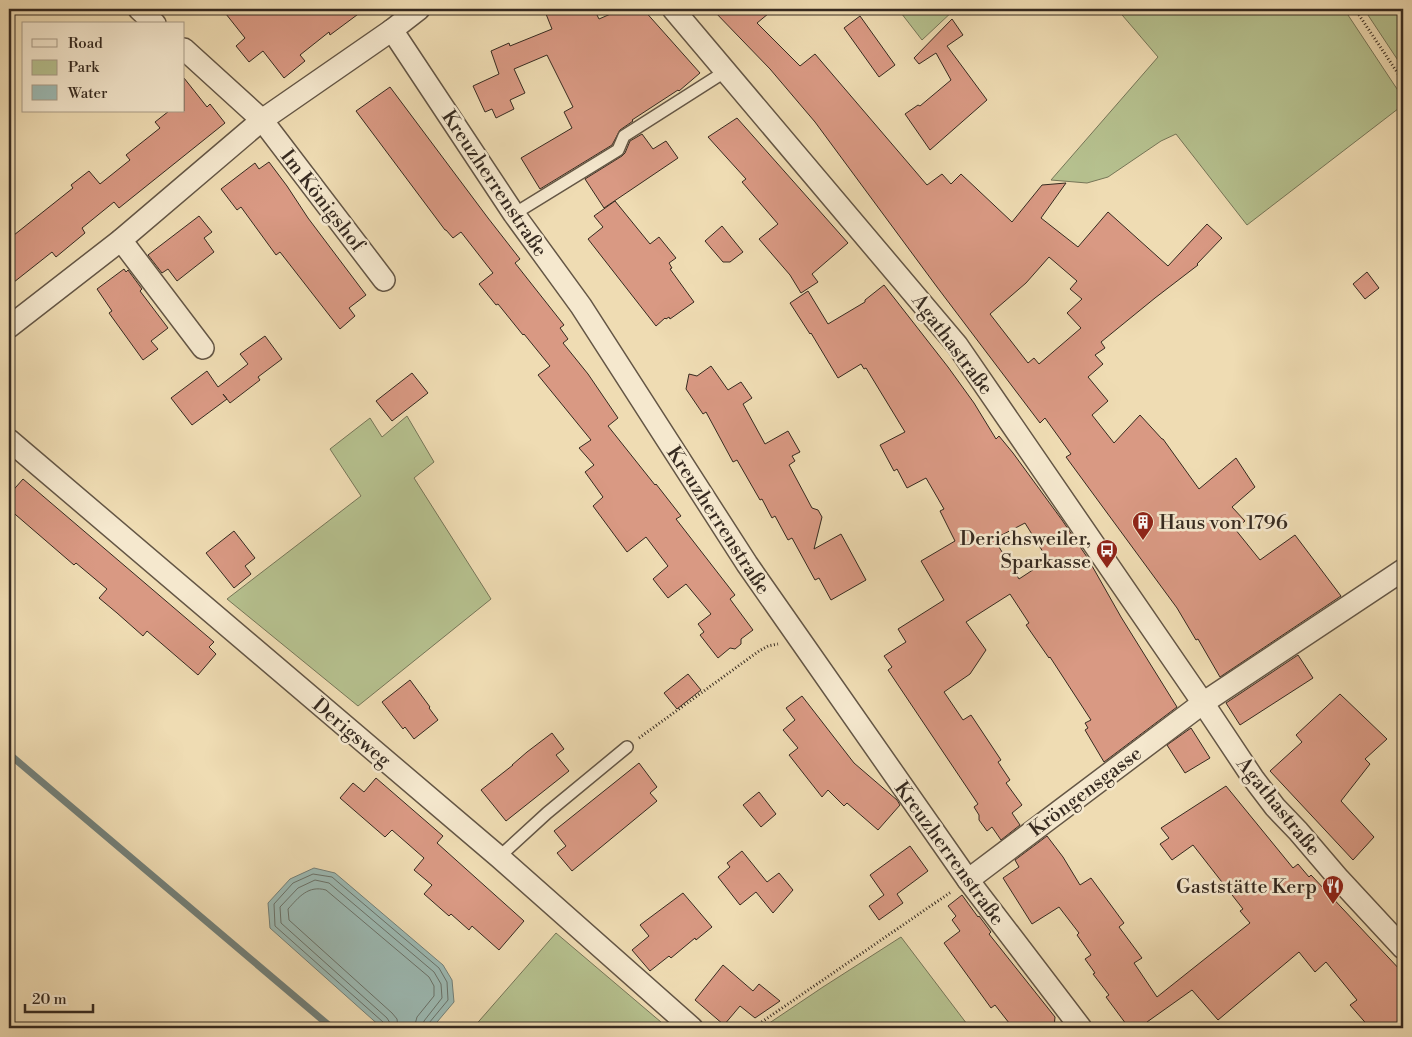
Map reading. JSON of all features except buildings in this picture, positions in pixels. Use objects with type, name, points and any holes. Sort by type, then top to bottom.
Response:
[{"type":"street","points":[[139,9],[153,22]]},
{"type":"street","points":[[9,327],[121,240],[262,120],[392,30],[419,9]]},
{"type":"street","name":"Agathastraße","points":[[681,12],[726,71],[957,345],[1203,702],[1253,778],[1275,807],[1298,831],[1338,879],[1403,948]]},
{"type":"street","name":"Kreuzherrenstraße","points":[[392,30],[514,214],[581,306],[747,564],[801,643],[968,880],[1081,1028]]},
{"type":"street","name":"Im Königshof","points":[[185,51],[262,120],[384,280]]},
{"type":"street","points":[[121,240],[203,348]]},
{"type":"street","name":"Derigsweg","points":[[9,440],[499,857],[692,1028]]},
{"type":"street","points":[[1203,702],[1400,577]]},
{"type":"street","name":"Kröngensgasse","points":[[968,880],[1203,702]]},
{"type":"lane","points":[[514,214],[618,150],[624,136],[726,71]]},
{"type":"lane","points":[[499,857],[547,813],[627,748]]},
{"type":"path","points":[[1355,9],[1403,81]]},
{"type":"path","points":[[627,748],[759,651],[768,646],[801,643]]},
{"type":"path","points":[[753,1028],[968,880]]},
{"type":"green space","points":[[898,9],[955,9],[922,40]]},
{"type":"green space","points":[[1117,9],[1344,9],[1403,98],[1403,105],[1247,225],[1176,134],[1161,141],[1108,177],[1087,183],[1051,180],[1158,57]]},
{"type":"green space","points":[[1364,9],[1403,9],[1403,68]]},
{"type":"green space","points":[[407,416],[434,462],[414,478],[491,599],[358,706],[227,599],[361,496],[330,449],[370,418],[382,437]]},
{"type":"green space","points":[[556,933],[668,1028],[473,1028]]},
{"type":"green space","points":[[901,937],[970,1028],[762,1028],[823,987]]},
{"type":"water","points":[[314,868],[335,873],[443,965],[452,980],[454,1002],[432,1028],[382,1028],[270,928],[268,903],[290,879]]},
{"type":"waterway","points":[[9,754],[332,1028]]},
{"type":"place","name":"Haus von 1796","points":[[1143,541]]},
{"type":"place","name":"Derichsweiler, Sparkasse","points":[[1107,569]]},
{"type":"place","name":"Gaststätte Kerp","points":[[1333,905]]}]
